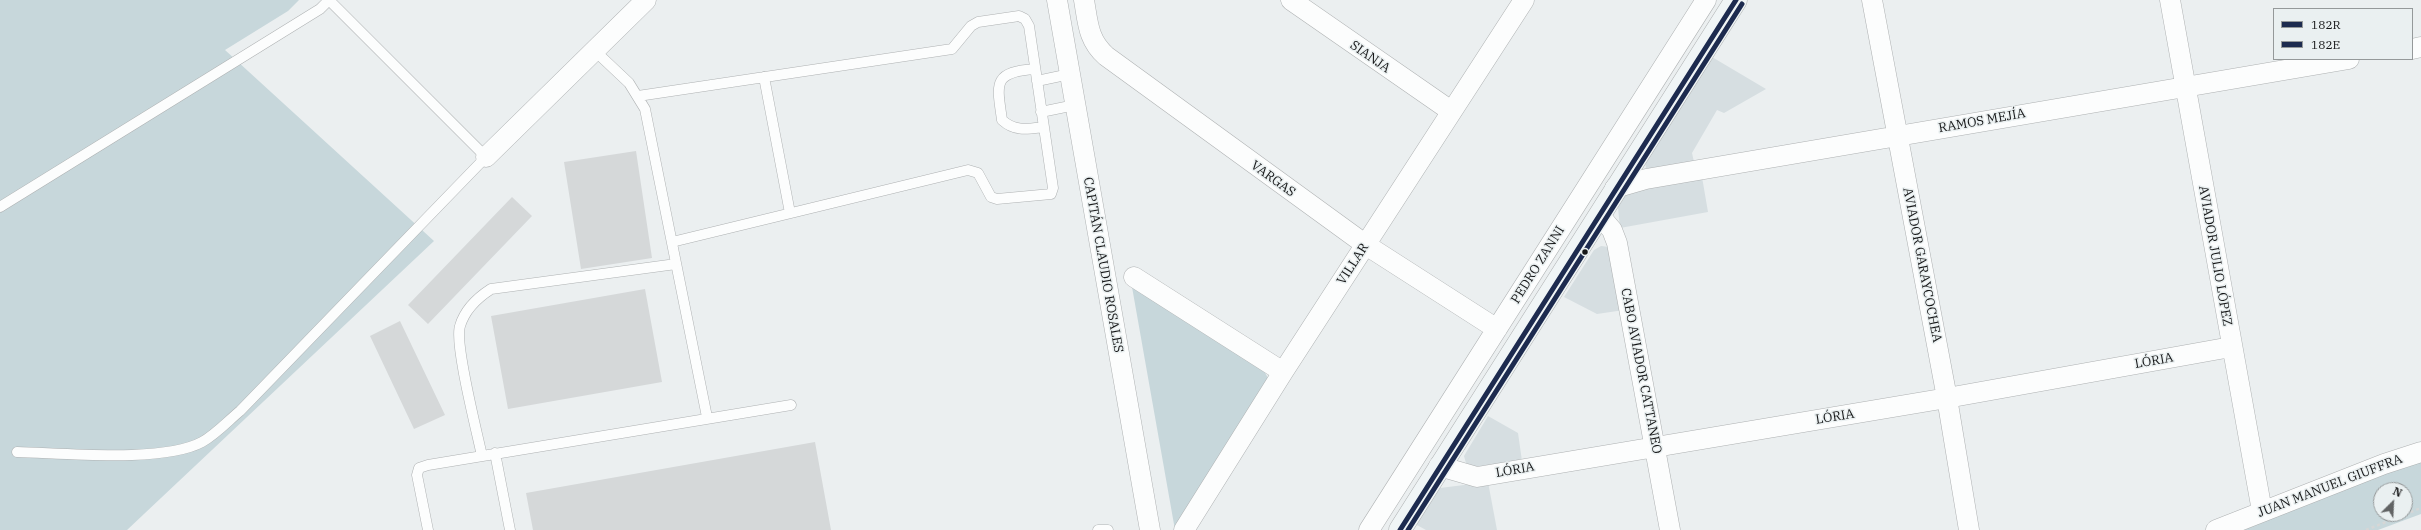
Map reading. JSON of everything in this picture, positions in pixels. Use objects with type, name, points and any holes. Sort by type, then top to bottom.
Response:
[{"type":"street","points":[[486,157],[646,0]]},
{"type":"street","name":"CAPITÁN CLAUDIO ROSALES","points":[[1057,0],[1150,530]]},
{"type":"street","name":"VARGAS","points":[[1084,0],[1091,36],[1096,47],[1366,245],[1497,328]]},
{"type":"street","name":"SIANJA","points":[[1291,0],[1451,111]]},
{"type":"street","name":"VILLAR","points":[[1184,530],[1283,372],[1524,0]]},
{"type":"street","name":"PEDRO ZANNI","points":[[1369,530],[1706,0]]},
{"type":"street","points":[[1400,530],[1439,466],[1600,216],[1616,188],[1736,0]]},
{"type":"street","name":"AVIADOR GARAYCOCHEA","points":[[1872,0],[1947,398],[1969,530]]},
{"type":"street","name":"AVIADOR JULIO LÓPEZ","points":[[2170,0],[2184,86],[2262,511]]},
{"type":"street","name":"RAMOS MEJÍA","points":[[1616,188],[1646,179],[2343,60]]},
{"type":"street","name":"CABO AVIADOR CATTANEO","points":[[1600,216],[1612,230],[1617,243],[1670,530]]},
{"type":"street","points":[[1134,277],[1283,372]]},
{"type":"street","name":"LÓRIA","points":[[1439,466],[1477,477],[1947,398],[2231,347]]},
{"type":"street","name":"JUAN MANUEL GIUFFRA","points":[[2216,530],[2384,464],[2421,452]]},
{"type":"lane","points":[[0,207],[320,9],[329,0],[486,157],[240,411],[202,442],[163,453],[150,454],[17,452]]},
{"type":"lane","points":[[638,96],[952,49],[971,26],[978,22],[1019,16],[1025,19],[1028,26],[1053,188],[1051,194],[997,199],[991,197],[978,173],[968,170],[672,242]]},
{"type":"lane","points":[[594,50],[629,83],[645,109],[707,417]]},
{"type":"lane","points":[[1035,68],[1008,73],[1001,80],[998,88],[1002,120],[1015,129],[1044,127]]},
{"type":"lane","points":[[1037,81],[1070,74]]},
{"type":"lane","points":[[764,77],[790,213]]},
{"type":"lane","points":[[1041,112],[1075,105]]},
{"type":"lane","points":[[482,456],[458,337],[464,316],[479,297],[491,289],[676,264]]},
{"type":"lane","points":[[428,530],[417,475],[419,468],[428,464],[707,417],[791,405]]},
{"type":"lane","points":[[495,453],[510,530]]},
{"type":"lane","points":[[1098,530],[1108,530]]},
{"type":"path","points":[[2366,530],[2421,508]]},
{"type":"shaded area","points":[[0,0],[299,0],[288,11],[225,50],[434,241],[127,530],[0,530]]},
{"type":"shaded area","points":[[1712,57],[1766,89],[1724,113],[1717,110],[1692,153],[1694,162],[1652,170],[1646,168],[1645,161]]},
{"type":"shaded area","points":[[1702,177],[1708,212],[1620,228],[1618,207],[1626,193]]},
{"type":"shaded area","points":[[1601,246],[1609,247],[1624,310],[1597,314],[1564,297],[1594,250]]},
{"type":"shaded area","points":[[1132,287],[1263,369],[1268,378],[1175,530]]},
{"type":"shaded area","points":[[1488,416],[1518,433],[1522,461],[1472,467],[1466,463],[1464,456]]},
{"type":"shaded area","points":[[2421,452],[2421,514],[2413,517],[2413,482],[2373,482],[2373,522],[2400,522],[2378,530],[2216,530]]},
{"type":"shaded area","points":[[1488,482],[1497,530],[1426,530],[1415,524],[1436,491],[1440,488]]},
{"type":"building","points":[[636,151],[652,258],[581,269],[564,162]]},
{"type":"building","points":[[512,197],[532,216],[428,324],[408,305]]},
{"type":"building","points":[[645,289],[662,382],[508,409],[491,316]]},
{"type":"building","points":[[400,321],[445,415],[414,429],[370,336]]},
{"type":"building","points":[[815,442],[831,530],[533,530],[526,493]]},
{"type":"transit line","name":"182R","points":[[1400,530],[1736,0]]},
{"type":"transit line","name":"182E","points":[[1408,530],[1742,4]]}]
